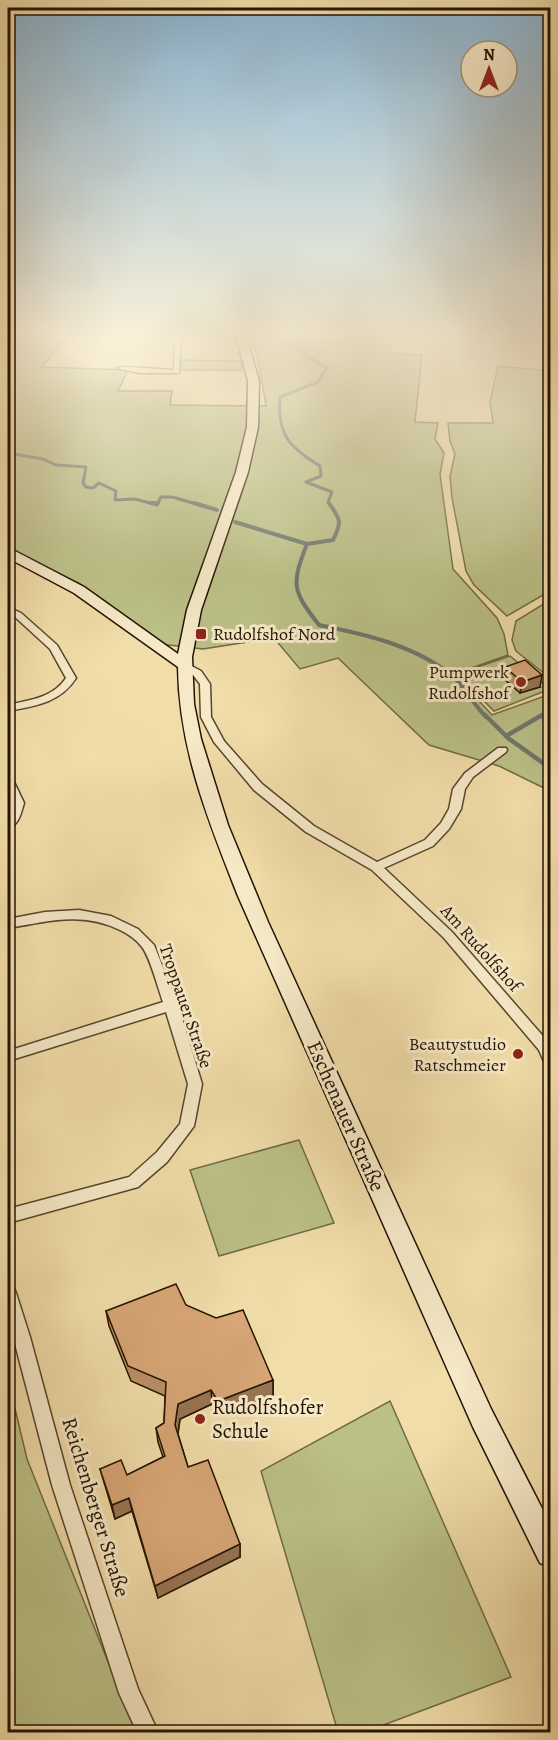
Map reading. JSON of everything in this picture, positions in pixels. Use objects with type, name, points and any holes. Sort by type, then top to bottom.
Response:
[{"type":"main road","name":"Eschenauer Straße","points":[[251,417],[246,460],[231,506],[205,568],[189,622],[184,665],[185,699],[193,748],[245,890],[484,1421],[550,1553]]},
{"type":"main road","points":[[8,553],[79,590],[184,665]]},
{"type":"street","points":[[8,610],[18,615],[54,647],[70,678],[67,686],[58,694],[8,708]]},
{"type":"street","name":"Am Rudolfshof","points":[[184,665],[197,673],[205,684],[207,717],[215,736],[258,786],[310,829],[376,867],[448,936],[544,1047],[550,1060]]},
{"type":"street","points":[[376,867],[429,843],[445,826],[455,809],[459,789],[469,775],[501,750]]},
{"type":"street","points":[[8,782],[18,803],[14,817],[8,824]]},
{"type":"street","name":"Troppauer Straße","points":[[8,924],[45,916],[79,914],[107,919],[134,932],[148,945],[171,1005],[195,1084],[187,1126],[162,1157],[134,1182],[8,1216]]},
{"type":"street","points":[[8,1056],[171,1005]]},
{"type":"street","name":"Reichenberger Straße","points":[[8,1293],[61,1485],[129,1693],[148,1732]]},
{"type":"green space","points":[[8,417],[416,417],[415,422],[438,423],[435,439],[444,453],[440,474],[453,569],[497,618],[504,634],[508,655],[454,674],[492,715],[550,694],[550,791],[499,766],[429,745],[338,658],[300,669],[274,638],[203,649],[160,644],[80,584],[8,548]]},
{"type":"green space","points":[[492,417],[550,417],[550,591],[507,616],[474,585],[466,571],[450,476],[455,454],[450,441],[448,423],[493,423]]},
{"type":"green space","points":[[550,600],[550,678],[516,651],[512,640],[516,621]]},
{"type":"green space","points":[[510,656],[550,689],[494,711],[457,674]]},
{"type":"green space","points":[[299,1140],[334,1223],[219,1256],[190,1170]]},
{"type":"green space","points":[[8,1379],[27,1459],[136,1732],[8,1732]]},
{"type":"green space","points":[[390,1401],[511,1677],[365,1732],[338,1732],[261,1471]]},
{"type":"building","points":[[525,660],[542,675],[522,682],[505,667]]},
{"type":"building","name":"Rudolfshofer Schule","points":[[176,1284],[186,1305],[216,1318],[243,1310],[273,1380],[218,1401],[211,1390],[178,1404],[175,1425],[188,1467],[208,1460],[240,1544],[155,1586],[129,1498],[112,1505],[100,1469],[121,1460],[127,1475],[165,1456],[156,1428],[164,1423],[166,1382],[128,1366],[106,1311]]},
{"type":"waterway","points":[[281,417],[287,439],[300,453],[320,466],[321,476],[306,482],[332,492],[328,502],[330,505]]},
{"type":"waterway","points":[[8,453],[43,459],[56,465],[86,467],[83,483],[86,487],[93,488],[99,483],[116,491],[115,500],[135,499],[157,505],[158,503]]},
{"type":"waterway","points":[[158,503],[161,497],[172,497],[200,505]]},
{"type":"waterway","points":[[151,503],[158,503]]},
{"type":"waterway","points":[[194,503],[217,510]]},
{"type":"waterway","points":[[307,544],[333,540],[339,521],[329,503]]},
{"type":"waterway","points":[[235,522],[307,544]]},
{"type":"waterway","points":[[307,544],[298,569],[297,587],[303,603],[319,625],[388,642],[420,655],[455,678],[486,717]]},
{"type":"waterway","points":[[540,717],[550,711]]},
{"type":"waterway","points":[[485,715],[506,736]]},
{"type":"waterway","points":[[506,736],[542,715]]},
{"type":"waterway","points":[[506,736],[550,768]]},
{"type":"place","name":"Rudolfshof Nord","points":[[201,634]]},
{"type":"place","name":"Pumpwerk Rudolfshof","points":[[521,682]]},
{"type":"place","name":"Beautystudio Ratschmeier","points":[[518,1054]]},
{"type":"place","name":"Rudolfshofer Schule","points":[[200,1419]]}]
